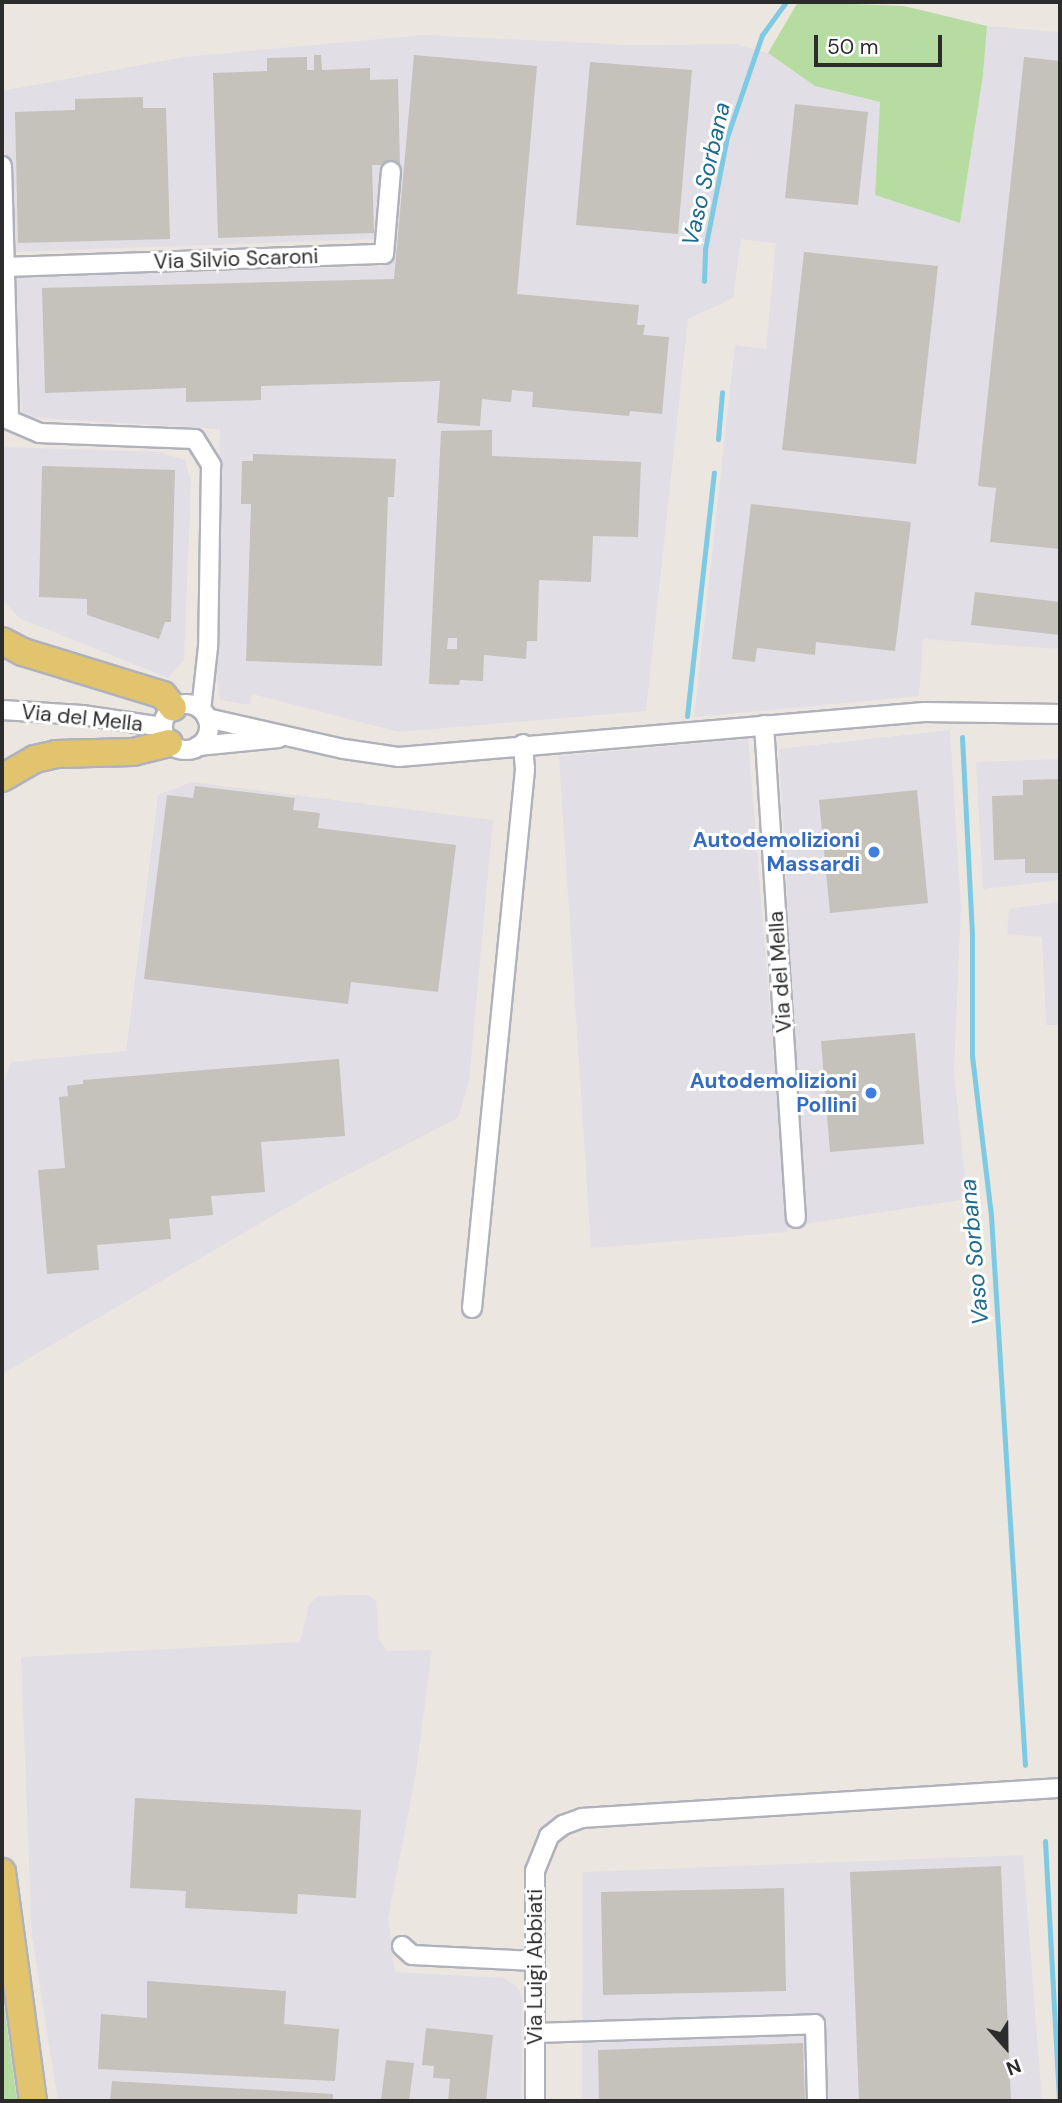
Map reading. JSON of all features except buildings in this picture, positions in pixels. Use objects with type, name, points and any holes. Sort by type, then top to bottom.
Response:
[{"type":"main road","points":[[2,641],[23,652],[163,695],[183,718],[133,752],[56,754],[35,759],[2,778]]},
{"type":"main road","points":[[2,1872],[33,2101]]},
{"type":"street","points":[[2,166],[9,420],[39,433],[195,439],[211,465],[208,647],[183,718],[208,734],[198,746]]},
{"type":"street","name":"Via Silvio Scaroni","points":[[5,268],[384,254],[391,171]]},
{"type":"street","name":"Via del Mella","points":[[2,710],[183,718],[399,757],[523,744],[924,712],[1060,714]]},
{"type":"street","name":"Via del Mella","points":[[183,718],[183,750],[198,746],[296,737]]},
{"type":"street","name":"Via del Mella","points":[[764,726],[796,1218]]},
{"type":"street","points":[[472,1307],[523,782],[523,744]]},
{"type":"street","name":"Via Luigi Abbiati","points":[[535,2101],[535,1871],[549,1836],[563,1825],[582,1818],[1060,1788]]},
{"type":"street","points":[[402,1946],[412,1955],[535,1961]]},
{"type":"street","points":[[535,2033],[815,2024],[817,2101]]},
{"type":"shaded area","points":[[987,26],[1060,32],[1060,649],[923,639],[919,696],[694,717],[735,345],[766,349],[776,243],[741,239],[733,298],[688,319],[646,711],[399,732],[252,694],[250,705],[220,700],[215,667],[220,429],[22,417],[14,277],[387,266],[397,169],[382,170],[376,239],[10,252],[2,91],[184,57],[424,35],[630,45],[736,44],[768,53],[815,86],[880,102],[875,195],[960,222],[983,75]]},
{"type":"shaded area","points":[[2,447],[158,452],[185,460],[191,483],[184,660],[168,678],[19,618],[2,598]]},
{"type":"shaded area","points":[[950,730],[961,907],[954,1071],[967,1199],[805,1224],[779,749]]},
{"type":"shaded area","points":[[748,739],[788,1232],[591,1248],[559,756]]},
{"type":"shaded area","points":[[1060,759],[1060,880],[983,889],[976,762]]},
{"type":"shaded area","points":[[192,782],[493,820],[469,1081],[458,1118],[312,1193],[2,1374],[2,1088],[11,1062],[126,1051],[158,795]]},
{"type":"shaded area","points":[[1060,902],[1060,1025],[1046,1025],[1042,937],[1007,934],[1009,909]]},
{"type":"shaded area","points":[[368,1595],[376,1601],[379,1638],[386,1651],[432,1650],[416,1772],[388,1919],[395,1972],[504,1978],[516,1986],[522,1998],[521,2101],[58,2101],[32,1937],[21,1657],[300,1642],[309,1605],[318,1596]]},
{"type":"shaded area","points":[[1023,1855],[1042,2101],[582,2101],[583,1872]]},
{"type":"green space","points":[[798,2],[904,6],[987,26],[983,75],[960,223],[875,195],[880,102],[815,86],[768,53]]},
{"type":"green space","points":[[2,1990],[17,2100],[18,2101],[2,2101]]},
{"type":"waterway","name":"Vaso Sorbana","points":[[704,281],[705,249],[727,137],[762,35],[786,2]]},
{"type":"waterway","name":"Vaso Sorbana","points":[[718,439],[722,392]]},
{"type":"waterway","name":"Vaso Sorbana","points":[[687,716],[714,472]]},
{"type":"waterway","name":"Vaso Sorbana","points":[[962,737],[972,935],[972,1056],[991,1216],[1025,1765]]},
{"type":"waterway","name":"Vaso Sorbana","points":[[1045,1841],[1059,2101]]},
{"type":"place","name":"Autodemolizioni Massardi","points":[[874,852]]},
{"type":"place","name":"Autodemolizioni Pollini","points":[[871,1093]]}]
